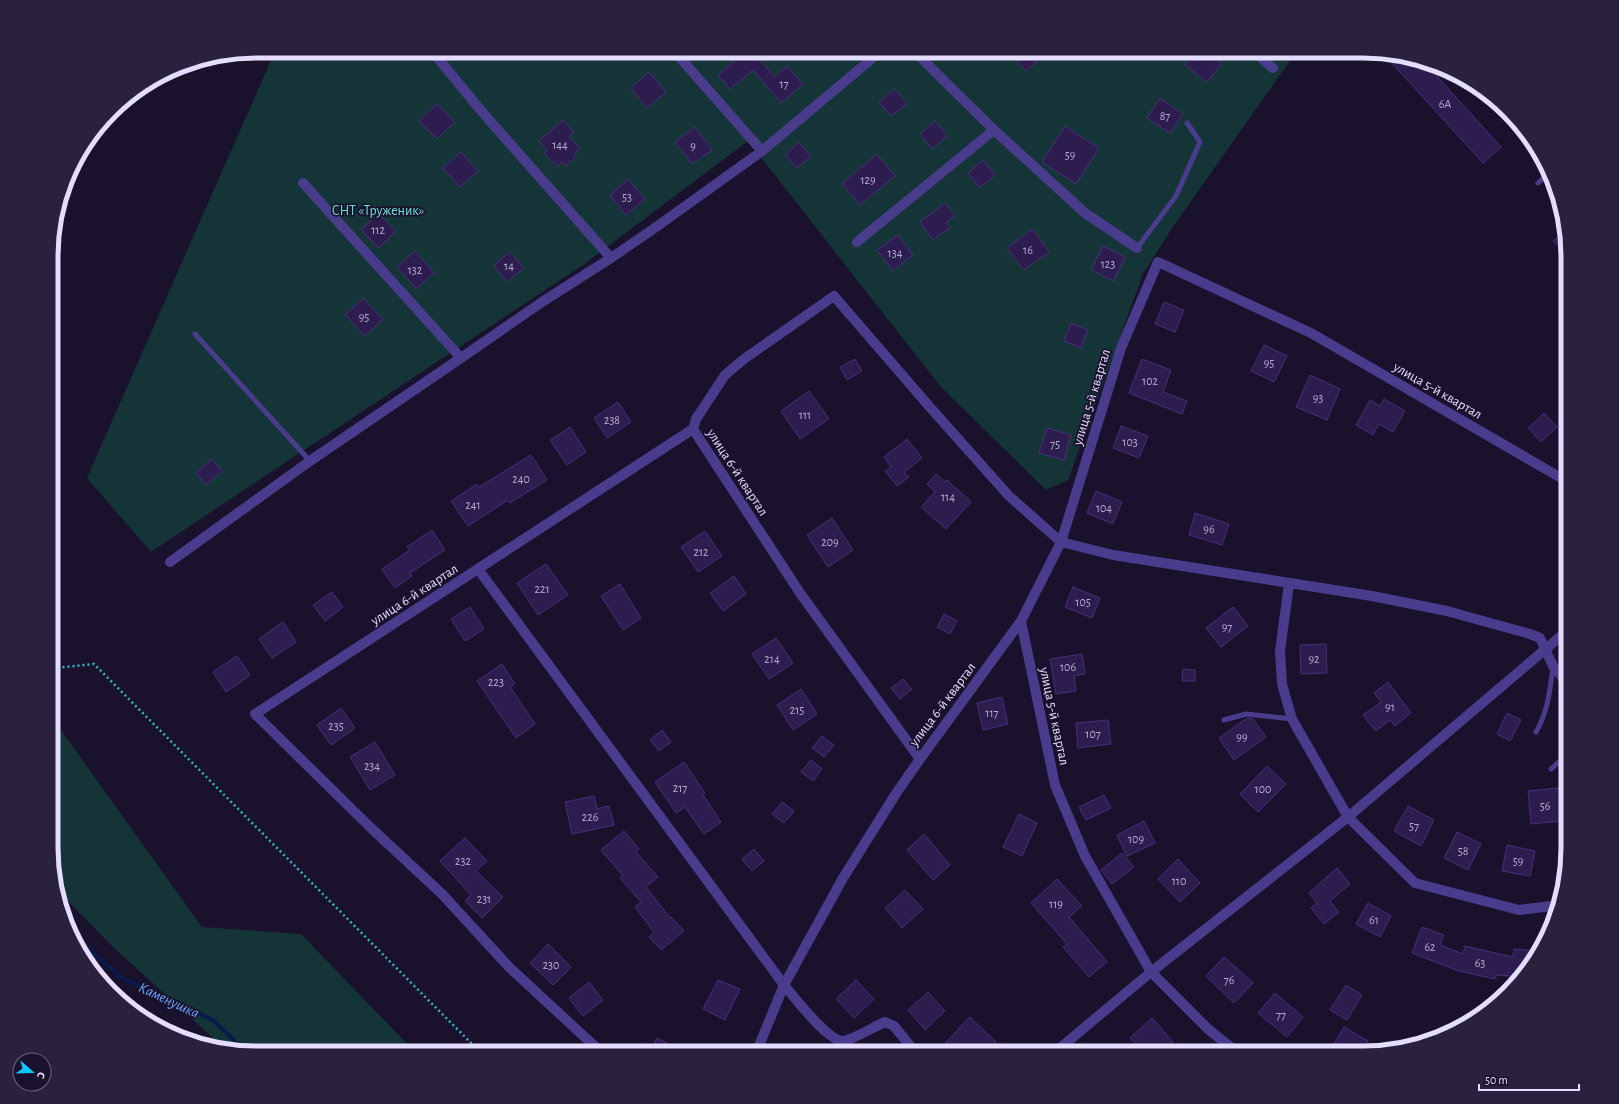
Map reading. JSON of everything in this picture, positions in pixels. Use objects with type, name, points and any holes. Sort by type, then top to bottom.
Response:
[{"type":"street","points":[[438,58],[483,113],[611,258]]},
{"type":"street","points":[[680,58],[762,151]]},
{"type":"street","points":[[170,562],[310,461],[542,302],[611,258],[762,151],[873,58]]},
{"type":"street","points":[[921,58],[994,130],[1085,212],[1137,248]]},
{"type":"street","points":[[1261,58],[1273,68]]},
{"type":"street","points":[[858,242],[994,130]]},
{"type":"street","points":[[303,183],[461,358]]},
{"type":"street","name":"улица 5-й квартал","points":[[1229,1046],[1208,1029],[1151,972],[1085,856],[1055,785],[1021,621],[1062,542],[1121,348],[1158,262],[1311,332],[1561,478]]},
{"type":"street","points":[[692,429],[696,419],[725,375],[744,359],[834,296],[1009,496],[1062,542],[1113,555],[1372,596],[1447,611],[1540,638],[1544,650],[1553,666],[1561,676]]},
{"type":"street","name":"улица 6-й квартал","points":[[594,1046],[510,968],[442,894],[371,828],[255,714],[692,429],[800,593],[920,759],[1021,621]]},
{"type":"street","points":[[478,569],[784,985],[821,1028],[831,1036],[842,1041],[859,1035],[884,1022],[894,1026],[910,1046]]},
{"type":"street","points":[[1289,584],[1280,651],[1282,684],[1292,719],[1348,817],[1415,882],[1519,910],[1553,906]]},
{"type":"street","points":[[1062,1046],[1151,972],[1348,817],[1561,636]]},
{"type":"street","points":[[759,1046],[784,985],[843,878],[897,792],[920,759]]},
{"type":"lane","points":[[1137,248],[1176,196],[1200,142],[1187,123]]},
{"type":"lane","points":[[1538,182],[1545,177]]},
{"type":"lane","points":[[195,334],[310,461]]},
{"type":"lane","points":[[1536,732],[1542,722],[1550,696],[1553,666]]},
{"type":"lane","points":[[1224,720],[1246,714],[1292,719]]},
{"type":"lane","points":[[1551,769],[1561,760]]},
{"type":"path","points":[[58,668],[94,664],[474,1046]]},
{"type":"green space","name":"СНТ «Труженик»","points":[[272,58],[1292,58],[1172,228],[1143,274],[1068,480],[1046,490],[941,387],[748,141],[586,263],[151,552],[87,478]]},
{"type":"green space","points":[[58,726],[202,927],[301,934],[409,1046],[243,1046],[217,1042],[113,947],[64,898],[58,861]]},
{"type":"building","points":[[739,58],[759,58],[774,77],[787,66],[803,84],[781,103],[753,70],[730,89],[718,75]]},
{"type":"building","points":[[1019,58],[1041,58],[1026,71],[1017,60]]},
{"type":"building","points":[[1190,58],[1215,58],[1222,64],[1207,82],[1185,65]]},
{"type":"building","points":[[1390,61],[1402,62],[1431,70],[1501,147],[1483,163]]},
{"type":"building","points":[[649,72],[666,92],[647,108],[631,88]]},
{"type":"building","points":[[895,89],[907,104],[891,116],[879,102]]},
{"type":"building","points":[[1160,98],[1183,114],[1170,133],[1147,118]]},
{"type":"building","points":[[437,104],[455,122],[437,139],[419,121]]},
{"type":"building","points":[[563,120],[574,132],[569,136],[580,149],[574,154],[577,156],[565,166],[562,162],[557,167],[544,153],[547,150],[539,141]]},
{"type":"building","points":[[935,121],[947,136],[932,149],[920,134]]},
{"type":"building","points":[[1065,126],[1099,148],[1076,184],[1042,162]]},
{"type":"building","points":[[695,127],[712,150],[692,164],[675,142]]},
{"type":"building","points":[[799,142],[811,156],[797,168],[785,155]]},
{"type":"building","points":[[461,152],[478,171],[460,187],[443,168]]},
{"type":"building","points":[[877,154],[895,176],[860,205],[842,184]]},
{"type":"building","points":[[983,160],[995,175],[980,188],[968,173]]},
{"type":"building","points":[[628,179],[645,199],[626,215],[610,195]]},
{"type":"building","points":[[945,203],[955,216],[946,222],[950,228],[933,240],[920,222]]},
{"type":"building","points":[[378,213],[396,231],[379,248],[361,230]]},
{"type":"building","points":[[1033,229],[1049,252],[1024,270],[1007,248]]},
{"type":"building","points":[[898,235],[913,255],[893,271],[877,250]]},
{"type":"building","points":[[1560,235],[1561,250],[1553,241]]},
{"type":"building","points":[[1103,246],[1125,257],[1114,281],[1091,270]]},
{"type":"building","points":[[415,251],[434,273],[416,289],[397,267]]},
{"type":"building","points":[[510,252],[524,268],[507,282],[494,265]]},
{"type":"building","points":[[363,298],[383,319],[365,336],[345,315]]},
{"type":"building","points":[[1164,302],[1184,310],[1175,332],[1155,324]]},
{"type":"building","points":[[1071,323],[1088,330],[1081,348],[1064,341]]},
{"type":"building","points":[[1264,345],[1287,356],[1274,382],[1251,371]]},
{"type":"building","points":[[855,359],[862,371],[847,380],[840,367]]},
{"type":"building","points":[[1142,359],[1171,370],[1163,392],[1187,401],[1182,414],[1129,393]]},
{"type":"building","points":[[1310,375],[1340,389],[1327,420],[1296,407]]},
{"type":"building","points":[[809,391],[829,419],[800,439],[781,411]]},
{"type":"building","points":[[1384,399],[1405,411],[1393,432],[1379,424],[1373,435],[1356,425],[1370,400],[1380,406]]},
{"type":"building","points":[[618,402],[631,422],[607,438],[594,418]]},
{"type":"building","points":[[1544,413],[1557,427],[1541,442],[1528,428]]},
{"type":"building","points":[[1121,426],[1148,436],[1139,458],[1113,448]]},
{"type":"building","points":[[570,427],[586,452],[567,465],[550,440]]},
{"type":"building","points":[[1047,428],[1071,435],[1064,460],[1039,453]]},
{"type":"building","points":[[907,439],[922,458],[904,472],[909,477],[897,486],[885,471],[891,467],[884,457]]},
{"type":"building","points":[[531,455],[547,480],[510,503],[508,500],[468,526],[451,501],[477,484],[479,487]]},
{"type":"building","points":[[212,459],[222,471],[206,485],[196,473]]},
{"type":"building","points":[[936,474],[945,482],[947,480],[971,502],[946,529],[921,507],[935,492],[927,484]]},
{"type":"building","points":[[1096,491],[1122,502],[1113,524],[1087,513]]},
{"type":"building","points":[[1195,513],[1229,524],[1222,545],[1189,535]]},
{"type":"building","points":[[832,518],[853,550],[828,567],[807,535]]},
{"type":"building","points":[[432,530],[445,550],[410,573],[412,576],[395,588],[382,569],[410,550],[407,547]]},
{"type":"building","points":[[705,531],[722,556],[698,572],[681,547]]},
{"type":"building","points":[[546,564],[568,595],[538,615],[517,583]]},
{"type":"building","points":[[734,576],[746,594],[723,611],[710,593]]},
{"type":"building","points":[[620,584],[641,618],[623,630],[601,596]]},
{"type":"building","points":[[1073,587],[1100,598],[1092,618],[1065,607]]},
{"type":"building","points":[[332,592],[343,607],[325,621],[313,605]]},
{"type":"building","points":[[470,607],[484,629],[465,641],[451,619]]},
{"type":"building","points":[[1233,607],[1248,626],[1221,647],[1206,628]]},
{"type":"building","points":[[944,614],[957,621],[950,634],[937,627]]},
{"type":"building","points":[[283,622],[296,642],[272,658],[259,639]]},
{"type":"building","points":[[776,638],[793,663],[769,679],[752,654]]},
{"type":"building","points":[[1326,644],[1327,673],[1301,674],[1300,645]]},
{"type":"building","points":[[1082,654],[1085,674],[1074,676],[1076,691],[1056,694],[1050,659]]},
{"type":"building","points":[[237,656],[250,675],[226,692],[213,672]]},
{"type":"building","points":[[502,664],[515,684],[510,687],[535,724],[516,738],[477,681]]},
{"type":"building","points":[[1183,669],[1195,670],[1195,681],[1182,681]]},
{"type":"building","points":[[903,679],[912,689],[900,699],[891,688]]},
{"type":"building","points":[[1388,682],[1411,713],[1395,726],[1390,720],[1376,731],[1363,715],[1381,702],[1374,693]]},
{"type":"building","points":[[801,689],[817,714],[793,730],[777,705]]},
{"type":"building","points":[[1002,697],[1008,724],[983,730],[977,703]]},
{"type":"building","points":[[341,708],[355,728],[331,745],[317,725]]},
{"type":"building","points":[[1507,713],[1521,720],[1510,741],[1497,734]]},
{"type":"building","points":[[1247,718],[1253,719],[1266,737],[1234,760],[1219,738]]},
{"type":"building","points":[[1108,720],[1111,744],[1078,748],[1076,723]]},
{"type":"building","points":[[662,730],[671,742],[659,751],[650,740]]},
{"type":"building","points":[[822,736],[834,745],[824,757],[812,748]]},
{"type":"building","points":[[375,742],[395,775],[370,790],[350,757]]},
{"type":"building","points":[[811,760],[822,769],[813,781],[801,772]]},
{"type":"building","points":[[684,762],[705,793],[703,795],[721,822],[704,834],[685,807],[676,813],[655,782]]},
{"type":"building","points":[[1267,766],[1286,784],[1258,812],[1240,794]]},
{"type":"building","points":[[1559,788],[1561,821],[1531,824],[1528,791]]},
{"type":"building","points":[[1104,795],[1111,808],[1086,820],[1079,807]]},
{"type":"building","points":[[594,796],[597,809],[609,806],[614,825],[572,834],[565,802]]},
{"type":"building","points":[[782,802],[794,811],[784,823],[772,814]]},
{"type":"building","points":[[1408,806],[1434,820],[1421,846],[1394,831]]},
{"type":"building","points":[[1019,814],[1037,823],[1022,856],[1003,847]]},
{"type":"building","points":[[1144,821],[1155,843],[1127,856],[1117,835]]},
{"type":"building","points":[[624,831],[639,849],[636,852],[658,877],[646,887],[670,918],[671,917],[684,931],[661,950],[649,937],[654,932],[635,907],[641,902],[620,878],[623,876],[601,850]]},
{"type":"building","points":[[1457,832],[1481,844],[1468,870],[1444,858]]},
{"type":"building","points":[[924,834],[950,865],[933,880],[907,850]]},
{"type":"building","points":[[465,838],[487,861],[476,871],[503,897],[482,918],[465,901],[471,895],[440,861]]},
{"type":"building","points":[[1507,845],[1535,851],[1530,876],[1502,871]]},
{"type":"building","points":[[754,849],[764,861],[752,871],[742,859]]},
{"type":"building","points":[[1122,853],[1134,867],[1112,884],[1101,870]]},
{"type":"building","points":[[1178,859],[1200,883],[1180,902],[1158,879]]},
{"type":"building","points":[[1337,868],[1350,884],[1330,901],[1339,912],[1324,924],[1311,908],[1317,903],[1309,893]]},
{"type":"building","points":[[1057,879],[1082,906],[1069,917],[1107,962],[1089,977],[1063,947],[1067,944],[1031,903]]},
{"type":"building","points":[[905,890],[923,909],[902,928],[885,908]]},
{"type":"building","points":[[1368,903],[1391,916],[1380,937],[1356,924]]},
{"type":"building","points":[[1422,927],[1444,935],[1440,945],[1463,954],[1465,946],[1513,957],[1514,949],[1533,951],[1514,976],[1496,975],[1495,979],[1459,971],[1412,953]]},
{"type":"building","points":[[548,944],[571,967],[553,985],[530,963]]},
{"type":"building","points":[[1224,957],[1253,983],[1234,1003],[1206,976]]},
{"type":"building","points":[[718,980],[740,989],[725,1020],[703,1009]]},
{"type":"building","points":[[856,980],[874,999],[854,1018],[836,999]]},
{"type":"building","points":[[589,982],[603,1000],[583,1016],[569,998]]},
{"type":"building","points":[[1346,985],[1362,995],[1347,1020],[1330,1010]]},
{"type":"building","points":[[928,992],[945,1011],[925,1030],[908,1010]]},
{"type":"building","points":[[1275,993],[1303,1017],[1287,1037],[1258,1013]]},
{"type":"building","points":[[970,1017],[996,1042],[992,1046],[948,1046],[945,1043]]},
{"type":"building","points":[[1152,1018],[1173,1042],[1168,1046],[1137,1046],[1130,1038]]},
{"type":"building","points":[[1344,1027],[1368,1041],[1365,1046],[1333,1046]]},
{"type":"building","points":[[657,1038],[672,1046],[653,1046]]},
{"type":"waterway","name":"Каменушка","points":[[81,941],[120,977],[213,1020],[239,1045]]}]
